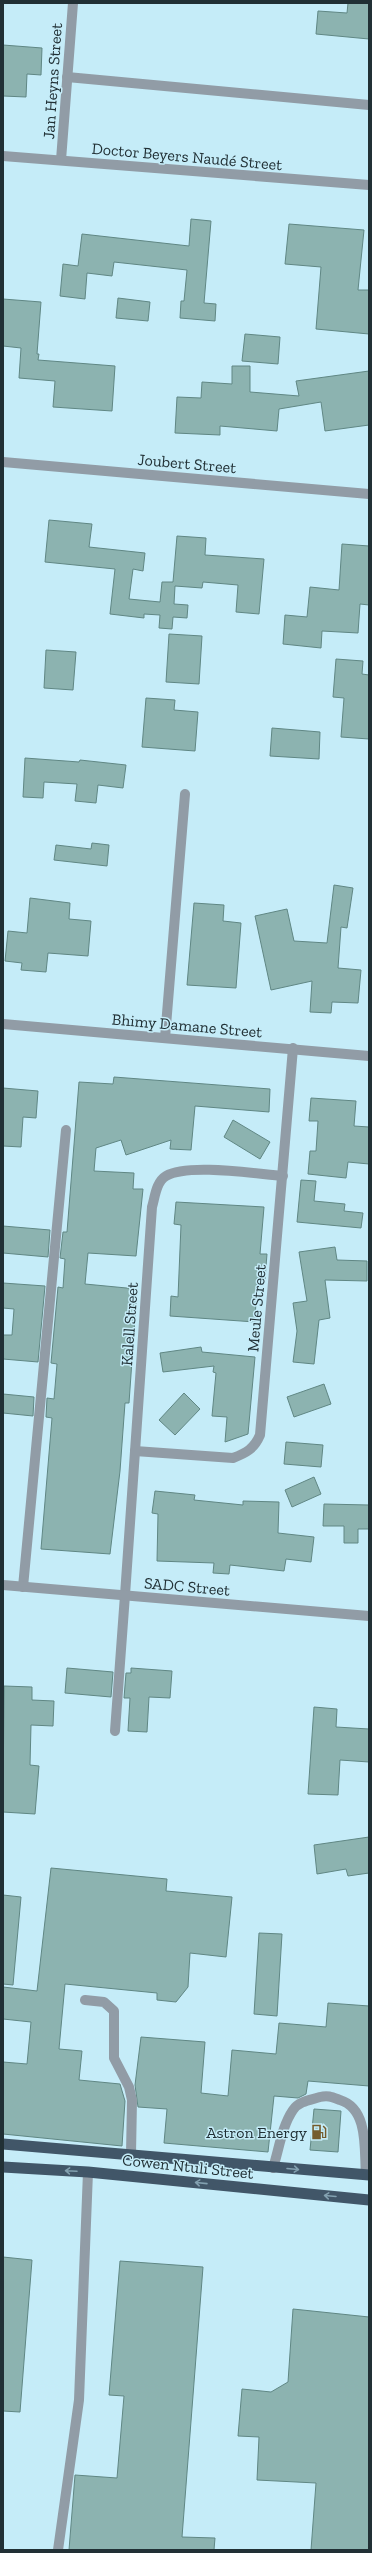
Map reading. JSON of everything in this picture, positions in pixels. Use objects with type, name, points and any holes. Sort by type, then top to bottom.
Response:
[{"type":"highway","name":"Cowen Ntuli Street","points":[[3,2144],[368,2175]]},
{"type":"highway","name":"Cowen Ntuli Street","points":[[3,2167],[88,2172],[369,2200]]},
{"type":"street","name":"Jan Heyns Street","points":[[61,160],[72,3]]},
{"type":"street","points":[[67,77],[369,105]]},
{"type":"street","name":"Doctor Beyers Naudé Street","points":[[3,156],[369,185]]},
{"type":"street","name":"Joubert Street","points":[[3,462],[369,494]]},
{"type":"street","points":[[165,1038],[185,794]]},
{"type":"street","name":"Bhimy Damane Street","points":[[3,1024],[294,1048],[369,1056]]},
{"type":"street","name":"Meule Street","points":[[135,1452],[233,1458],[245,1454],[255,1446],[260,1436],[294,1048]]},
{"type":"street","points":[[23,1587],[66,1130]]},
{"type":"street","name":"Kalell Street","points":[[116,1731],[152,1207],[156,1189],[165,1177],[177,1172],[194,1170],[283,1176]]},
{"type":"street","name":"SADC Street","points":[[3,1585],[369,1616]]},
{"type":"street","points":[[84,2000],[104,2002],[114,2011],[114,2058],[129,2087],[132,2100],[131,2154]]},
{"type":"street","points":[[273,2168],[288,2118],[294,2108],[305,2101],[328,2095],[347,2102],[356,2109],[361,2122],[368,2175]]},
{"type":"street","points":[[58,2550],[79,2400],[88,2172]]},
{"type":"building","points":[[348,3],[369,3],[369,39],[316,34],[318,11],[347,13]]},
{"type":"building","points":[[3,45],[42,48],[41,75],[27,74],[26,97],[3,96]]},
{"type":"building","points":[[191,219],[211,221],[204,303],[216,304],[215,321],[180,318],[181,301],[184,301],[187,270],[114,262],[112,276],[87,273],[85,299],[60,296],[63,264],[78,266],[82,234],[189,246]]},
{"type":"building","points":[[289,224],[364,230],[358,290],[369,290],[369,334],[316,329],[321,267],[285,264]]},
{"type":"building","points":[[118,298],[150,302],[148,321],[116,318]]},
{"type":"building","points":[[3,299],[41,302],[37,354],[39,354],[38,360],[115,366],[112,411],[53,407],[55,381],[19,378],[21,348],[3,346]]},
{"type":"building","points":[[245,334],[280,337],[278,364],[242,361]]},
{"type":"building","points":[[232,366],[250,366],[250,392],[299,396],[296,381],[369,371],[369,425],[325,431],[321,402],[279,409],[277,431],[220,426],[220,435],[175,433],[177,397],[201,398],[202,382],[232,384]]},
{"type":"building","points":[[49,520],[92,524],[89,547],[145,553],[143,571],[133,569],[129,599],[160,602],[162,582],[173,582],[177,536],[206,538],[205,555],[264,559],[259,614],[236,612],[238,585],[203,582],[202,588],[175,586],[174,604],[188,605],[187,618],[173,617],[172,629],[159,628],[160,615],[144,614],[144,618],[110,614],[115,569],[45,562]]},
{"type":"building","points":[[342,544],[369,546],[369,605],[360,604],[358,633],[322,631],[321,648],[283,644],[285,615],[307,617],[310,587],[339,590]]},
{"type":"building","points":[[169,634],[202,636],[199,684],[166,682]]},
{"type":"building","points":[[46,650],[76,652],[73,690],[44,688]]},
{"type":"building","points":[[336,659],[363,661],[362,674],[369,675],[369,739],[341,737],[344,698],[333,697]]},
{"type":"building","points":[[146,698],[175,700],[174,710],[198,712],[195,751],[142,747]]},
{"type":"building","points":[[272,728],[320,732],[319,759],[270,756]]},
{"type":"building","points":[[25,758],[79,762],[80,760],[126,765],[123,788],[98,785],[96,803],[75,801],[77,784],[44,782],[43,798],[23,797]]},
{"type":"building","points":[[92,843],[109,845],[107,866],[54,860],[56,845],[91,849]]},
{"type":"building","points":[[334,885],[353,888],[347,928],[341,927],[338,968],[361,970],[358,1003],[332,1002],[331,1013],[310,1012],[312,981],[271,990],[255,916],[287,909],[294,941],[327,943]]},
{"type":"building","points":[[30,898],[70,903],[69,919],[91,921],[88,956],[48,953],[46,972],[21,970],[22,963],[5,961],[8,931],[27,933]]},
{"type":"building","points":[[194,903],[224,905],[223,921],[241,923],[236,988],[187,985]]},
{"type":"building","points":[[114,1077],[270,1089],[269,1112],[195,1106],[191,1150],[170,1149],[171,1140],[126,1155],[121,1140],[96,1148],[94,1171],[134,1173],[133,1189],[143,1189],[136,1256],[88,1253],[85,1284],[137,1289],[129,1403],[125,1403],[120,1471],[110,1554],[41,1549],[52,1418],[46,1417],[47,1398],[54,1399],[57,1364],[51,1363],[58,1287],[63,1288],[65,1259],[60,1258],[63,1232],[67,1232],[79,1082],[113,1084]]},
{"type":"building","points":[[3,1088],[38,1091],[36,1118],[23,1117],[21,1147],[3,1146]]},
{"type":"building","points":[[311,1098],[356,1101],[354,1126],[369,1127],[369,1164],[348,1162],[346,1178],[308,1174],[310,1151],[316,1151],[318,1121],[309,1121]]},
{"type":"building","points":[[233,1120],[270,1142],[260,1159],[224,1137]]},
{"type":"building","points":[[301,1180],[316,1181],[314,1201],[345,1204],[344,1211],[363,1213],[361,1228],[297,1222]]},
{"type":"building","points":[[176,1202],[264,1207],[260,1254],[267,1254],[265,1279],[257,1278],[255,1322],[170,1316],[171,1296],[178,1297],[181,1225],[174,1224]]},
{"type":"building","points":[[3,1226],[50,1230],[48,1257],[3,1253]]},
{"type":"building","points":[[335,1247],[337,1260],[367,1261],[367,1281],[325,1280],[330,1318],[319,1320],[314,1364],[293,1362],[297,1331],[293,1303],[307,1301],[299,1252]]},
{"type":"building","points":[[3,1283],[45,1286],[38,1362],[3,1359],[3,1335],[12,1335],[14,1309],[3,1308]]},
{"type":"building","points":[[201,1347],[202,1352],[255,1357],[248,1434],[225,1442],[227,1417],[212,1416],[216,1373],[213,1372],[214,1366],[163,1372],[160,1353]]},
{"type":"building","points":[[324,1384],[331,1404],[294,1417],[287,1397]]},
{"type":"building","points":[[184,1393],[200,1409],[175,1435],[159,1420]]},
{"type":"building","points":[[3,1394],[34,1397],[33,1416],[3,1413]]},
{"type":"building","points":[[286,1442],[323,1445],[321,1467],[284,1464]]},
{"type":"building","points":[[314,1477],[321,1494],[292,1507],[285,1490]]},
{"type":"building","points":[[155,1491],[195,1495],[194,1500],[243,1505],[243,1501],[279,1502],[278,1533],[314,1537],[311,1562],[286,1559],[284,1571],[230,1565],[229,1574],[213,1573],[214,1563],[157,1561],[158,1514],[152,1513]]},
{"type":"building","points":[[324,1504],[369,1505],[369,1529],[358,1529],[358,1543],[344,1543],[344,1526],[323,1526]]},
{"type":"building","points":[[67,1668],[113,1672],[111,1697],[65,1693]]},
{"type":"building","points":[[131,1668],[172,1671],[170,1698],[149,1697],[147,1732],[128,1731],[130,1698],[124,1698],[126,1673],[131,1673]]},
{"type":"building","points":[[4,1686],[32,1687],[32,1700],[54,1701],[53,1726],[31,1725],[30,1765],[39,1766],[35,1814],[3,1812]]},
{"type":"building","points":[[314,1707],[337,1709],[336,1727],[369,1729],[369,1762],[340,1760],[338,1795],[308,1794]]},
{"type":"building","points":[[369,1837],[369,1873],[348,1876],[346,1869],[317,1874],[314,1845]]},
{"type":"building","points":[[51,1868],[167,1879],[166,1891],[232,1897],[226,1957],[190,1953],[188,1987],[176,2002],[157,2000],[157,1993],[65,1984],[59,2049],[82,2051],[79,2080],[120,2084],[125,2101],[122,2146],[3,2134],[3,2062],[27,2064],[31,2022],[3,2019],[3,1987],[37,1991]]},
{"type":"building","points":[[3,1895],[21,1897],[13,1985],[3,1984]]},
{"type":"building","points":[[259,1933],[282,1934],[277,2016],[254,2014]]},
{"type":"building","points":[[328,2003],[369,2006],[369,2086],[308,2081],[306,2094],[298,2098],[274,2096],[268,2152],[164,2143],[167,2109],[138,2107],[135,2085],[141,2037],[205,2042],[201,2093],[228,2096],[232,2050],[276,2054],[279,2023],[326,2027]]},
{"type":"building","points":[[314,2109],[341,2111],[338,2152],[310,2150]]},
{"type":"building","points":[[3,2257],[32,2260],[20,2412],[3,2411]]},
{"type":"building","points":[[120,2261],[203,2267],[182,2537],[215,2538],[214,2550],[69,2550],[75,2475],[117,2478],[124,2396],[109,2395]]},
{"type":"building","points":[[293,2309],[369,2317],[369,2550],[311,2550],[316,2483],[257,2480],[259,2437],[238,2436],[242,2389],[271,2392],[288,2382]]},
{"type":"place","name":"Astron Energy","points":[[319,2132]]}]
